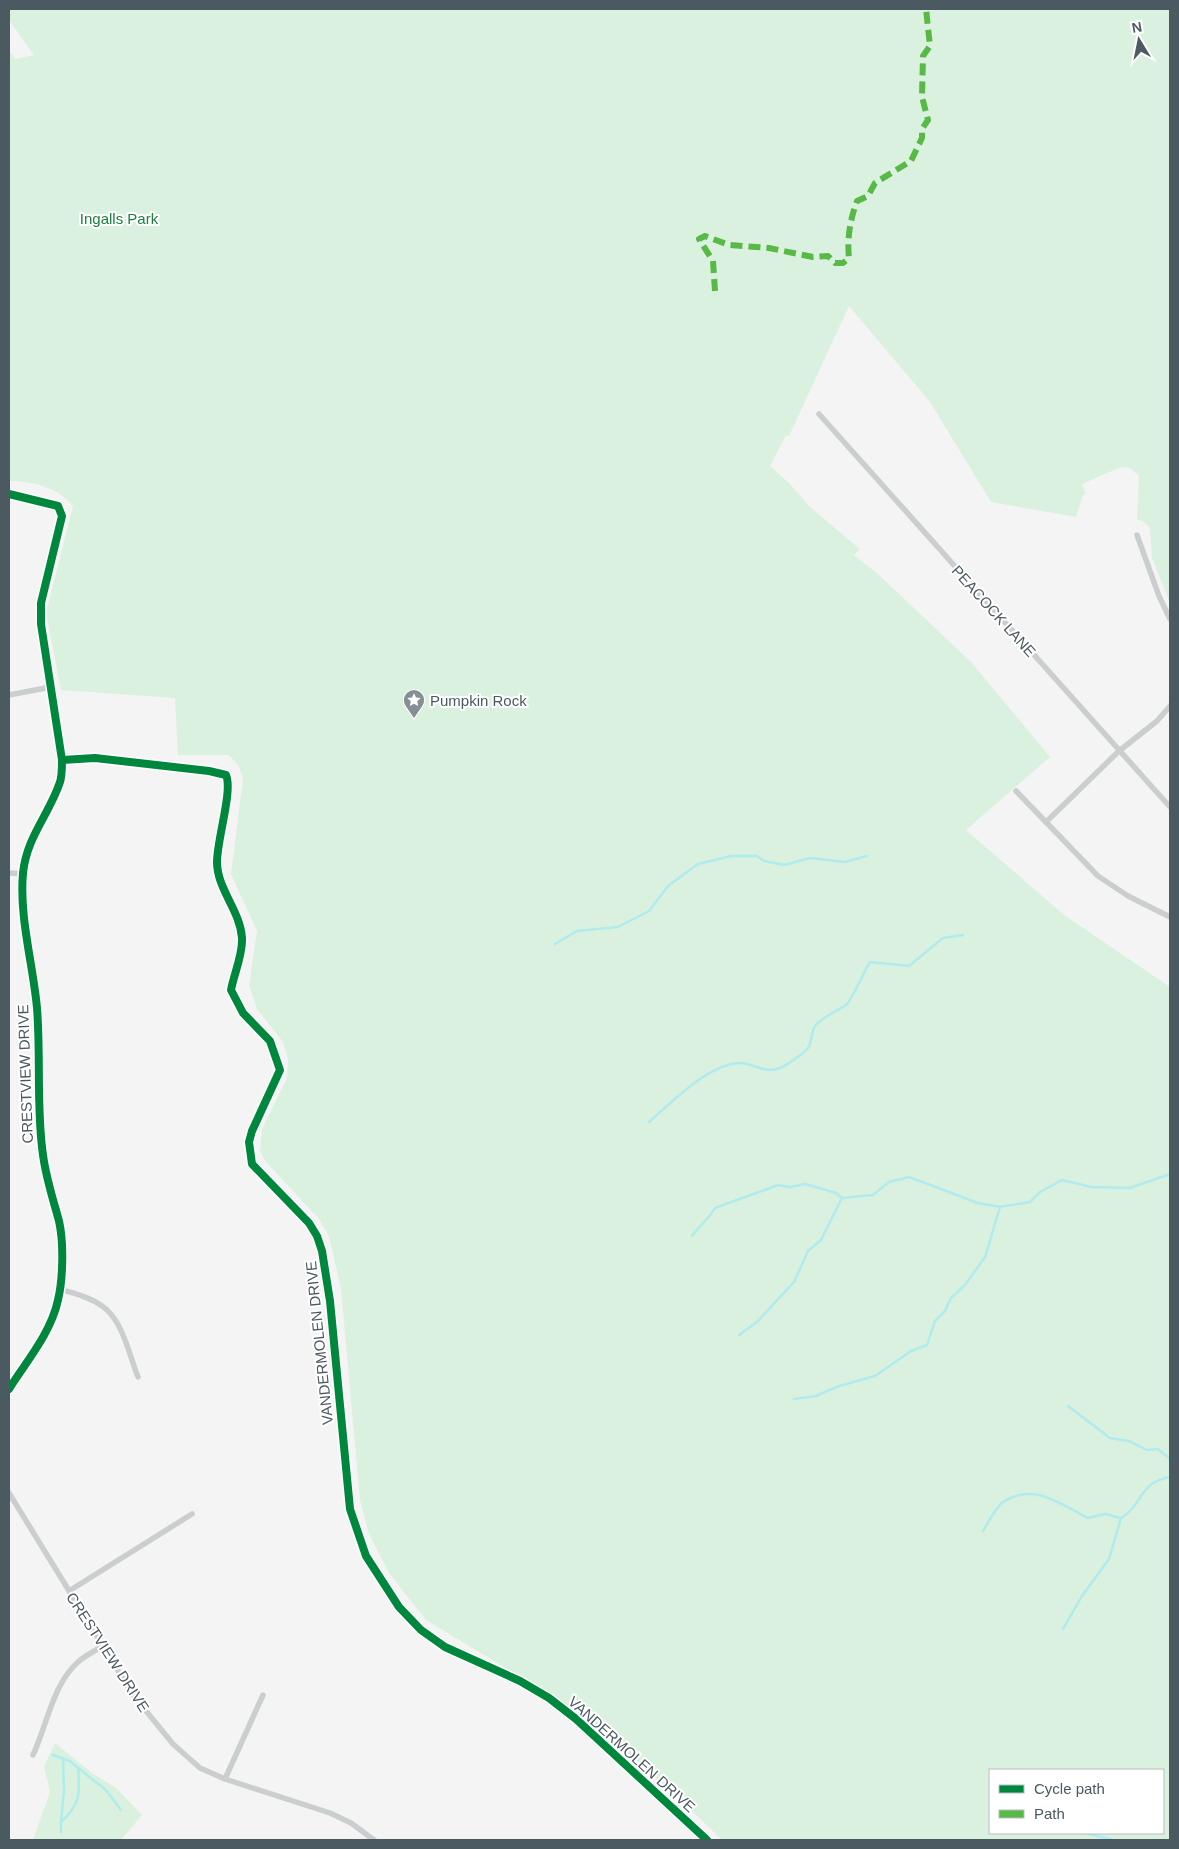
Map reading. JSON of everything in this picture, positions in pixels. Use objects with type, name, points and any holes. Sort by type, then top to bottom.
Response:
[{"type":"street","name":"PEACOCK LANE","points":[[819,414],[1170,807]]},
{"type":"street","name":"CRESTVIEW DRIVE","points":[[9,494],[58,506],[62,516],[41,603],[41,624],[62,760],[60,782],[35,830],[23,874],[25,922],[34,972],[38,1019],[42,1154],[48,1187],[59,1223],[62,1252],[58,1301],[45,1333],[9,1389]]},
{"type":"street","points":[[1137,535],[1159,596],[1170,619]]},
{"type":"street","points":[[9,695],[51,687]]},
{"type":"street","points":[[1046,822],[1119,750],[1157,721],[1170,706]]},
{"type":"street","name":"VANDERMOLEN DRIVE","points":[[62,760],[95,758],[209,771],[226,775],[230,784],[217,862],[218,873],[238,920],[242,939],[231,990],[243,1013],[270,1041],[280,1070],[252,1131],[249,1142],[252,1164],[309,1223],[317,1236],[322,1251],[330,1301],[350,1509],[366,1556],[380,1580],[400,1607],[421,1630],[445,1647],[520,1681],[548,1698],[576,1719],[707,1840]]},
{"type":"street","points":[[1016,791],[1098,876],[1128,896],[1170,917]]},
{"type":"street","points":[[9,874],[23,874]]},
{"type":"street","points":[[59,1289],[83,1296],[103,1306],[117,1324],[138,1377]]},
{"type":"street","name":"CRESTVIEW DRIVE","points":[[9,1493],[69,1591],[105,1645],[133,1694],[173,1744],[200,1768],[225,1779],[330,1813],[351,1824],[374,1840]]},
{"type":"street","points":[[69,1591],[192,1514]]},
{"type":"street","points":[[33,1756],[45,1730],[58,1686],[78,1662],[105,1645]]},
{"type":"street","points":[[225,1779],[263,1695]]},
{"type":"green space","name":"Ingalls Park","points":[[9,9],[1170,9],[1170,603],[1152,558],[1150,528],[1144,522],[1137,519],[1139,476],[1130,468],[1121,467],[1082,484],[1086,494],[1083,495],[1076,517],[991,502],[930,402],[849,306],[789,436],[786,435],[770,466],[790,484],[810,507],[860,549],[854,555],[878,574],[971,662],[1050,757],[966,830],[1064,915],[1170,987],[1170,1840],[722,1840],[686,1805],[582,1714],[426,1620],[389,1573],[369,1534],[360,1500],[341,1289],[329,1236],[319,1219],[266,1162],[260,1151],[262,1129],[287,1078],[288,1060],[283,1042],[257,1009],[249,985],[257,931],[231,874],[243,778],[238,765],[229,755],[178,755],[175,698],[61,690],[46,613],[73,506],[60,494],[44,486],[27,482],[9,481],[9,50],[15,59],[34,55],[9,20]]},
{"type":"green space","points":[[55,1743],[93,1774],[115,1787],[142,1815],[121,1840],[33,1840],[50,1792],[44,1767]]},
{"type":"waterway","points":[[555,944],[577,931],[618,927],[649,911],[668,886],[698,864],[731,856],[757,856],[764,861],[784,865],[810,858],[845,862],[867,856]]},
{"type":"waterway","points":[[649,1122],[691,1085],[716,1070],[740,1063],[774,1070],[783,1067],[795,1059],[808,1048],[815,1026],[849,1002],[870,962],[909,966],[943,938],[963,935]]},
{"type":"waterway","points":[[794,1399],[816,1396],[839,1386],[875,1376],[911,1351],[927,1345],[935,1321],[945,1311],[951,1298],[965,1285],[985,1257],[1000,1207],[1030,1202],[1040,1192],[1062,1180],[1091,1187],[1130,1188],[1170,1174]]},
{"type":"waterway","points":[[692,1236],[715,1208],[778,1185],[790,1187],[805,1184],[836,1193],[842,1198],[873,1195],[889,1182],[909,1177],[978,1203],[1000,1207]]},
{"type":"waterway","points":[[739,1335],[757,1322],[794,1282],[808,1251],[821,1240],[842,1198]]},
{"type":"waterway","points":[[1068,1406],[1110,1438],[1129,1441],[1147,1450],[1158,1449],[1170,1459]]},
{"type":"waterway","points":[[1063,1629],[1082,1596],[1109,1559],[1121,1518],[1134,1507],[1152,1484],[1170,1477]]},
{"type":"waterway","points":[[983,1531],[994,1512],[1003,1502],[1014,1496],[1025,1494],[1047,1497],[1088,1518],[1105,1514],[1121,1518]]},
{"type":"waterway","points":[[53,1755],[70,1761],[78,1768],[78,1798],[68,1816],[61,1822],[61,1832]]},
{"type":"waterway","points":[[61,1822],[64,1790],[63,1759]]},
{"type":"waterway","points":[[78,1768],[106,1790],[121,1810]]},
{"type":"waterway","points":[[1089,1834],[1113,1840]]},
{"type":"marked path","points":[[715,291],[713,261],[699,239],[705,236],[729,245],[769,248],[813,257],[828,256],[835,263],[843,263],[849,258],[848,243],[857,201],[868,196],[875,183],[911,161],[922,138],[922,129],[928,120],[922,97],[923,56],[930,46],[926,9]]},
{"type":"cycle path","points":[[9,494],[58,506],[62,516],[41,603],[41,624],[62,760],[62,774],[55,794],[29,848],[25,860],[22,890],[37,1008],[41,1137],[46,1172],[61,1230],[61,1282],[55,1312],[50,1324],[9,1389]]},
{"type":"cycle path","points":[[62,760],[95,758],[209,771],[226,775],[228,792],[217,862],[218,872],[237,918],[242,938],[240,957],[231,990],[243,1013],[270,1041],[280,1070],[252,1131],[249,1142],[252,1164],[309,1223],[317,1236],[322,1251],[330,1301],[350,1509],[366,1556],[399,1607],[421,1630],[445,1647],[520,1681],[549,1698],[576,1719],[707,1840]]},
{"type":"place","name":"Pumpkin Rock","points":[[414,719]]}]
